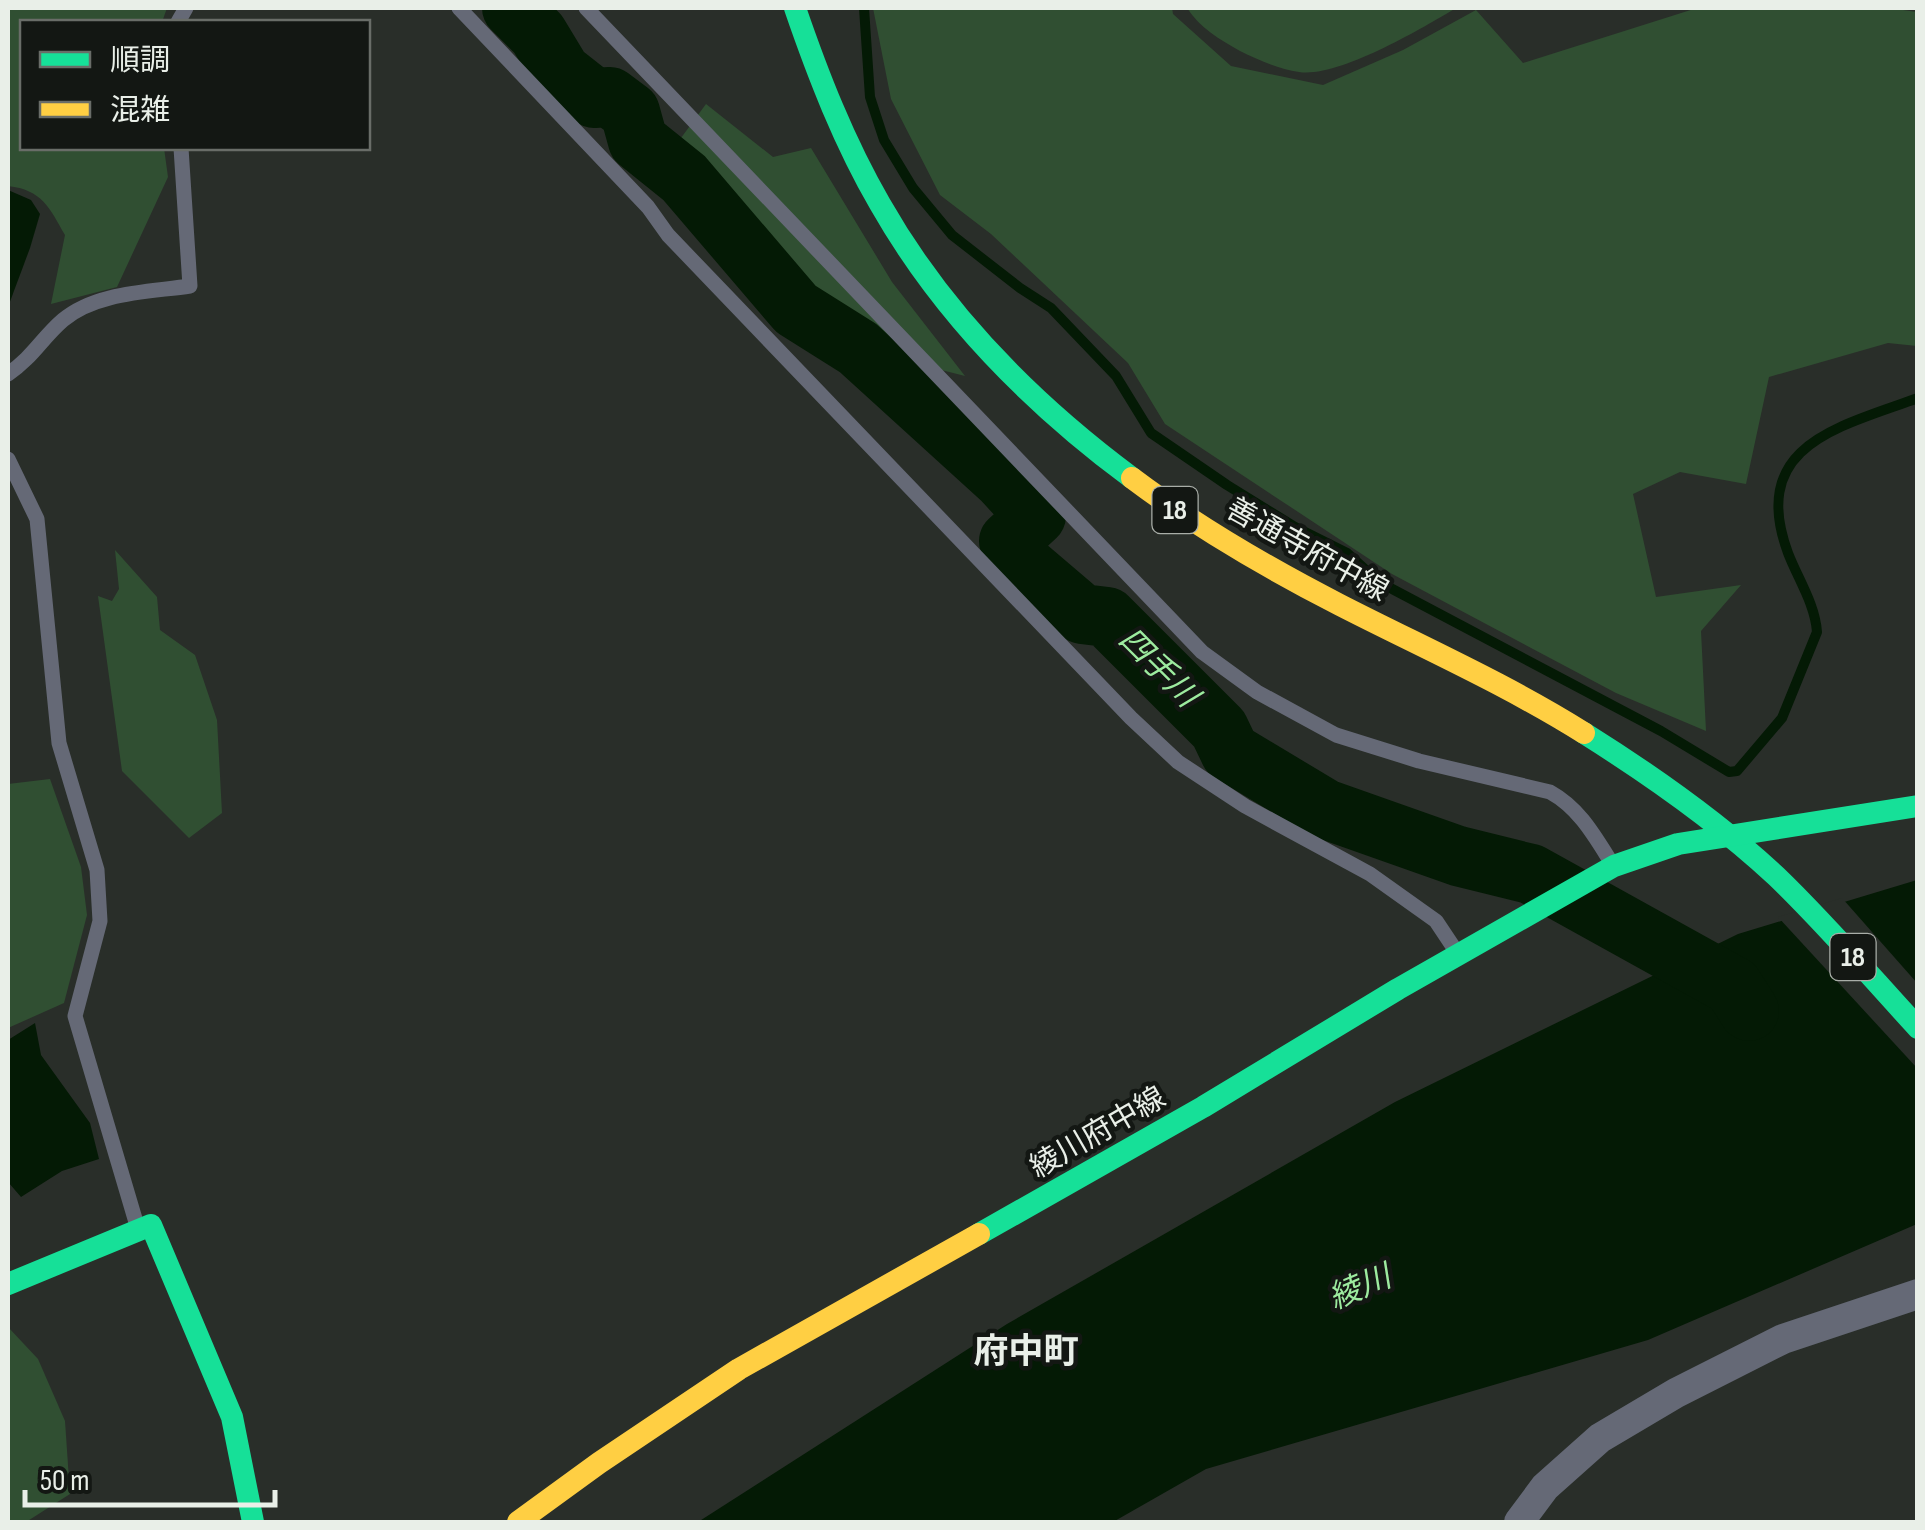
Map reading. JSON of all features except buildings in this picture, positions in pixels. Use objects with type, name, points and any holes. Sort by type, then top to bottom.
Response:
[{"type":"main road","name":"善通寺府中線","points":[[794,8],[838,120],[894,228],[964,324],[1043,407],[1106,460],[1182,515],[1262,563],[1573,726],[1728,836],[1788,888],[1918,1028]]},
{"type":"main road","name":"綾川府中線","points":[[518,1522],[740,1368],[1187,1117],[1398,989],[1614,866],[1678,844],[1918,806]]},
{"type":"main road","points":[[8,1284],[151,1225],[232,1418],[254,1522]]},
{"type":"street","points":[[1519,1522],[1546,1488],[1600,1438],[1676,1393],[1784,1338],[1918,1294]]},
{"type":"lane","points":[[458,8],[648,206],[682,250],[1131,718],[1178,762],[1245,806],[1370,874],[1436,921],[1460,956]]},
{"type":"lane","points":[[586,8],[1202,652],[1257,692],[1336,735],[1419,761],[1550,792],[1568,802],[1614,866]]},
{"type":"lane","points":[[8,374],[25,362],[64,318],[98,300],[190,286],[181,150]]},
{"type":"lane","points":[[8,459],[37,519],[59,742],[97,870],[100,922],[75,1016],[138,1232]]},
{"type":"shaded area","points":[[8,8],[167,8],[163,20],[20,20],[20,150],[164,150],[168,177],[117,287],[51,304],[65,235],[37,196],[8,186]]},
{"type":"shaded area","points":[[873,8],[1172,8],[1173,14],[1231,66],[1323,85],[1403,50],[1476,10],[1523,63],[1697,8],[1889,8],[1917,12],[1917,346],[1888,343],[1769,377],[1746,484],[1680,472],[1633,494],[1656,597],[1741,585],[1701,631],[1706,731],[1616,693],[1392,574],[1165,424],[1128,363],[991,234],[940,195],[891,99]]},
{"type":"shaded area","points":[[1187,8],[1456,8],[1357,60],[1316,72],[1299,72],[1240,51],[1204,27]]},
{"type":"shaded area","points":[[706,104],[773,157],[811,148],[892,282],[965,376],[898,359],[803,280],[678,142]]},
{"type":"shaded area","points":[[115,550],[157,597],[160,630],[195,655],[217,720],[222,813],[189,838],[122,771],[98,596],[112,601],[119,589]]},
{"type":"shaded area","points":[[50,779],[81,867],[87,915],[64,1003],[8,1028],[8,784]]},
{"type":"shaded area","points":[[8,1327],[38,1359],[65,1421],[70,1494],[26,1522],[8,1522]]},
{"type":"water","points":[[8,190],[31,200],[40,214],[8,307]]},
{"type":"water","name":"綾川","points":[[1917,880],[1917,1224],[1648,1340],[1206,1469],[1113,1522],[698,1522],[1007,1324],[1395,1102],[1738,934]]},
{"type":"water","points":[[35,1023],[41,1055],[90,1123],[99,1159],[62,1171],[21,1197],[8,1182],[8,1040]]},
{"type":"pier","points":[[1842,898],[1917,983],[1917,1068],[1778,917]]},
{"type":"waterway","name":"四手川","points":[[512,8],[538,34],[561,72],[594,98],[610,97],[630,112],[638,141],[684,178],[796,309],[858,348],[1002,479],[1036,516],[1009,541],[1014,556],[1082,614],[1107,617],[1219,729],[1230,752],[1325,809],[1458,856],[1531,874],[1733,986],[1749,1011]]},
{"type":"waterway","points":[[864,8],[870,97],[884,140],[913,188],[952,235],[1051,308],[1116,376],[1151,433],[1295,527],[1347,553],[1379,582],[1661,731],[1729,772],[1737,771],[1782,718],[1817,632],[1779,517],[1780,487],[1791,464],[1808,446],[1832,431],[1918,398]]},
{"type":"traffic: fast","points":[[795,8],[855,157],[904,244],[931,282],[1024,387],[1132,478]]},
{"type":"traffic: fast","points":[[1584,733],[1683,800],[1754,856],[1813,913],[1918,1028]]},
{"type":"traffic: fast","points":[[979,1234],[1614,866],[1678,844],[1918,806]]},
{"type":"traffic: fast","points":[[8,1284],[151,1225],[232,1417],[253,1522]]},
{"type":"traffic: slow","points":[[1132,478],[1260,561],[1584,733]]},
{"type":"traffic: slow","points":[[518,1522],[739,1369],[979,1234]]},
{"type":"district","name":"府中町","points":[[1026,1352]]}]
